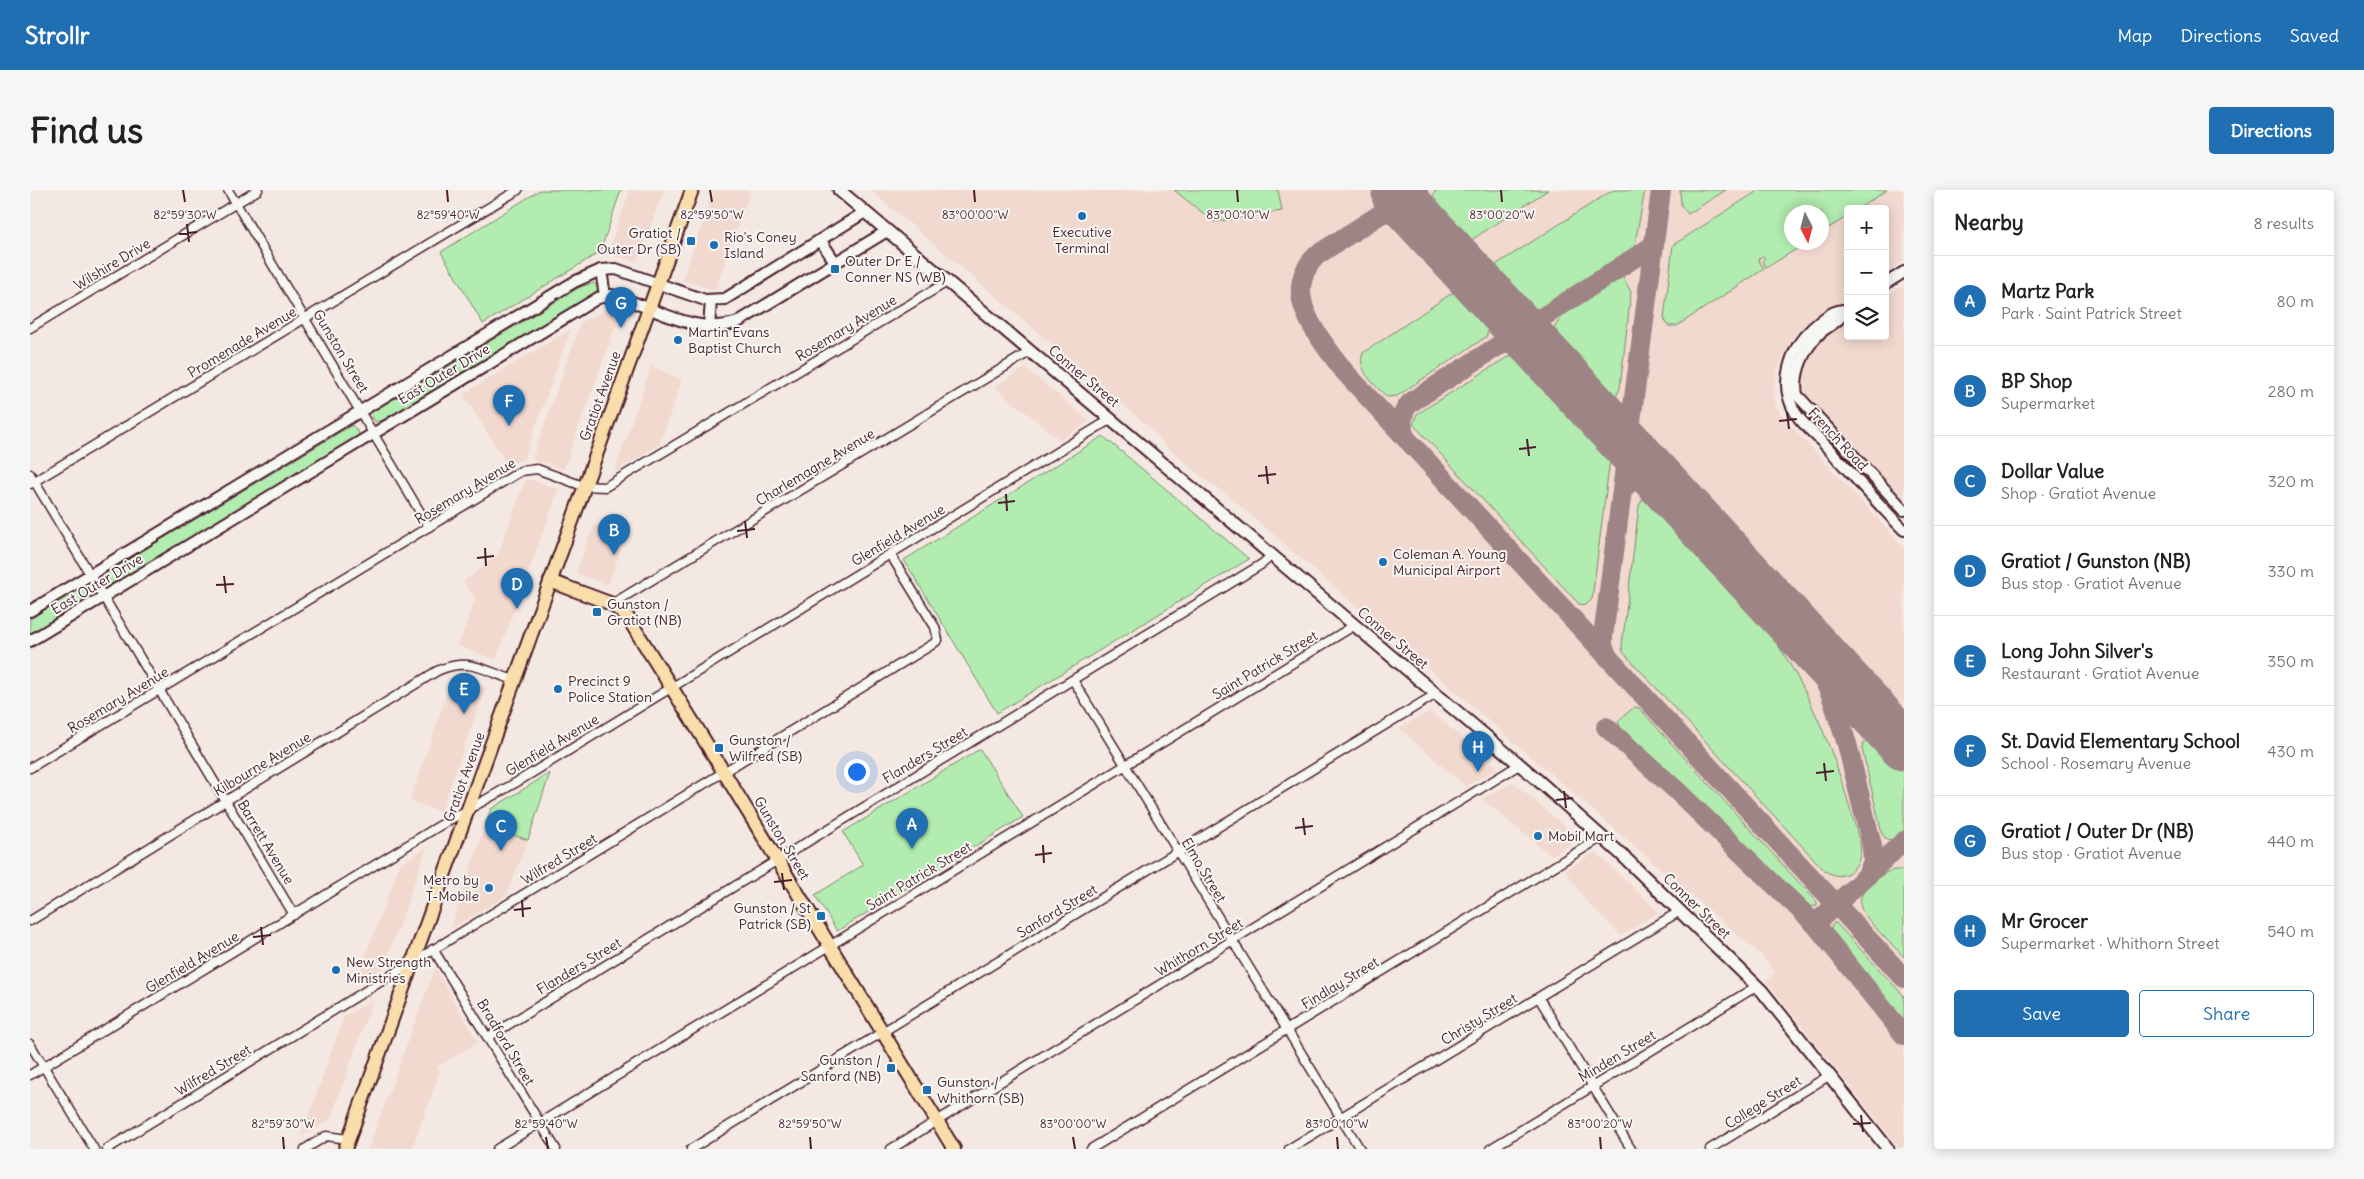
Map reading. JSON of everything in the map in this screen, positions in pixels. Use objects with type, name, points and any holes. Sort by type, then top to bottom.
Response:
[{"type":"main road","name":"Gratiot Avenue","points":[[346,1144],[692,190]]},
{"type":"main road","name":"Conner Street","points":[[839,190],[1032,351],[1602,837],[1757,986],[1888,1149]]},
{"type":"main road","name":"Gunston Street","points":[[550,582],[612,604],[628,618],[725,773],[954,1149]]},
{"type":"street","name":"Gunston Street","points":[[228,190],[303,319],[429,527]]},
{"type":"street","name":"Wilshire Drive","points":[[30,328],[258,190]]},
{"type":"street","name":"Promenade Avenue","points":[[32,483],[518,190]]},
{"type":"street","points":[[709,327],[711,301],[734,295],[865,212]]},
{"type":"street","points":[[601,270],[605,296],[612,295],[709,327],[723,326],[738,322],[887,231]]},
{"type":"street","points":[[821,241],[835,262]]},
{"type":"street","name":"East Outer Drive","points":[[30,610],[574,282],[601,270],[616,269],[711,301]]},
{"type":"street","points":[[1889,281],[1904,272]]},
{"type":"street","name":"Rosemary Avenue","points":[[30,768],[525,470],[537,469],[584,486],[605,487],[947,282]]},
{"type":"street","name":"East Outer Drive","points":[[30,641],[373,432],[605,296]]},
{"type":"street","points":[[1844,309],[1841,317],[1819,334],[1802,359],[1796,380],[1797,395],[1904,510]]},
{"type":"street","name":"French Road","points":[[1844,309],[1814,328],[1797,347],[1789,370],[1788,397],[1792,408],[1803,424],[1821,440],[1904,530]]},
{"type":"street","name":"Charlemagne Avenue","points":[[612,604],[1032,351]]},
{"type":"street","name":"Glenfield Avenue","points":[[30,1075],[1111,419]]},
{"type":"street","name":"Barrett Avenue","points":[[30,474],[32,483],[104,596],[294,915]]},
{"type":"street","name":"Wilfred Street","points":[[107,1149],[725,773],[938,640],[935,627],[890,554]]},
{"type":"street","name":"Flanders Street","points":[[488,1037],[1262,564],[1271,556]]},
{"type":"street","name":"Saint Patrick Street","points":[[497,1149],[1355,625]]},
{"type":"street","name":"Kilbourne Avenue","points":[[30,921],[451,665],[468,664],[514,680]]},
{"type":"street","name":"Elmo Street","points":[[1073,680],[1360,1149]]},
{"type":"street","name":"Sanford Street","points":[[691,1149],[1436,694]]},
{"type":"street","name":"Whithorn Street","points":[[890,1149],[1519,765]]},
{"type":"street","name":"Findlay Street","points":[[1091,1149],[1602,837]]},
{"type":"street","name":"Christy Street","points":[[1289,1149],[1680,911]]},
{"type":"street","name":"Bradford Street","points":[[433,949],[556,1149]]},
{"type":"street","name":"Minden Street","points":[[1490,1149],[1757,986]]},
{"type":"street","points":[[1539,998],[1631,1149]]},
{"type":"street","points":[[30,1044],[94,1149]]},
{"type":"street","name":"College Street","points":[[1710,1149],[1830,1075]]},
{"type":"street","points":[[305,1149],[326,1136],[346,1144]]},
{"type":"shaded area","points":[[630,190],[664,190],[637,262],[607,254]]},
{"type":"shaded area","points":[[714,190],[751,190],[715,290],[682,280]]},
{"type":"shaded area","name":"Coleman A. Young Municipal Airport","points":[[870,190],[1174,190],[1214,222],[1282,211],[1278,190],[1904,190],[1904,261],[1889,270],[1889,205],[1844,205],[1844,301],[1801,329],[1793,337],[1777,371],[1774,391],[1776,406],[1784,418],[1904,547],[1904,1149],[1900,1149],[1766,981],[1775,973],[1762,956],[1226,494],[1207,481],[1166,446],[1149,427]]},
{"type":"shaded area","points":[[1904,285],[1904,504],[1798,390],[1809,355],[1820,340],[1844,325],[1844,340],[1889,340],[1889,294]]},
{"type":"shaded area","points":[[607,309],[620,314],[564,469],[532,459],[581,322]]},
{"type":"shaded area","points":[[571,329],[524,459],[508,466],[463,394]]},
{"type":"shaded area","points":[[651,366],[682,379],[660,444],[614,473]]},
{"type":"shaded area","points":[[1025,368],[1090,421],[1060,440],[994,387]]},
{"type":"shaded area","points":[[529,479],[559,489],[496,660],[458,646],[475,598],[463,582],[498,555],[524,482]]},
{"type":"shaded area","points":[[594,524],[626,536],[608,585],[576,573]]},
{"type":"shaded area","points":[[453,676],[486,687],[441,812],[410,801]]},
{"type":"shaded area","points":[[1430,711],[1498,768],[1466,787],[1399,728]]},
{"type":"shaded area","points":[[1513,782],[1580,839],[1551,856],[1482,799]]},
{"type":"shaded area","points":[[485,825],[528,840],[507,895],[450,929]]},
{"type":"shaded area","points":[[427,847],[384,968],[354,985],[400,864]]},
{"type":"shaded area","points":[[1596,852],[1659,912],[1621,936],[1587,902],[1565,870]]},
{"type":"shaded area","points":[[435,968],[478,1042],[437,1067],[440,1072],[412,1149],[368,1149]]},
{"type":"shaded area","points":[[373,1000],[330,1120],[301,1137],[344,1016]]},
{"type":"green space","points":[[540,190],[621,190],[600,252],[483,324],[441,252]]},
{"type":"green space","points":[[1174,190],[1278,190],[1282,211],[1214,222]]},
{"type":"green space","points":[[1436,190],[1548,190],[1465,244],[1447,226],[1437,212],[1433,197]]},
{"type":"green space","points":[[1613,190],[1645,190],[1634,249],[1542,308],[1535,309],[1522,303],[1495,275],[1497,264]]},
{"type":"green space","points":[[1680,190],[1726,190],[1688,214],[1681,205]]},
{"type":"green space","points":[[1759,190],[1887,190],[1864,205],[1844,205],[1844,218],[1829,228],[1829,205],[1784,205],[1784,250],[1795,250],[1766,268],[1762,261],[1765,258],[1763,256],[1758,259],[1764,269],[1677,326],[1668,326],[1664,318],[1673,245]]},
{"type":"green space","points":[[1623,277],[1631,292],[1620,388],[1617,395],[1609,397],[1556,340],[1554,328],[1562,316]]},
{"type":"green space","points":[[594,283],[598,289],[589,297],[383,420],[375,422],[371,414],[374,411],[580,287]]},
{"type":"green space","points":[[1452,293],[1466,298],[1484,315],[1488,330],[1486,337],[1397,396],[1387,397],[1368,377],[1362,366],[1363,353]]},
{"type":"green space","points":[[1516,356],[1525,360],[1605,447],[1604,449],[1610,460],[1592,599],[1586,605],[1579,604],[1413,424],[1417,414],[1506,358]]},
{"type":"green space","points":[[352,425],[359,433],[358,436],[115,583],[107,585],[103,577],[106,573]]},
{"type":"green space","points":[[1103,436],[1249,559],[997,713],[904,560]]},
{"type":"green space","points":[[1651,497],[1742,595],[1785,655],[1800,681],[1825,735],[1835,762],[1861,848],[1858,862],[1850,872],[1838,875],[1824,870],[1623,652],[1622,645],[1639,506],[1642,500]]},
{"type":"green space","points":[[81,588],[86,589],[90,595],[88,599],[30,634],[30,619]]},
{"type":"green space","points":[[1634,707],[1639,708],[1817,902],[1817,906],[1809,907],[1621,730],[1618,721]]},
{"type":"green space","points":[[1869,739],[1878,742],[1904,771],[1904,830],[1892,840],[1886,839],[1882,834],[1862,749],[1863,743]]},
{"type":"green space","points":[[980,749],[1023,817],[837,931],[815,895],[863,865],[843,832]]},
{"type":"green space","points":[[550,773],[528,840],[485,825],[491,809]]},
{"type":"green space","points":[[1904,870],[1904,957],[1872,924],[1860,904],[1862,895],[1867,888],[1887,872]]},
{"type":"green space","points":[[1835,922],[1904,996],[1904,1022],[1833,933],[1831,927]]},
{"type":"taxiway","points":[[1418,190],[1317,255],[1306,269],[1301,284],[1302,299],[1306,314],[1314,329],[1343,370],[1904,978]]},
{"type":"taxiway","points":[[1608,657],[1603,646],[1603,637],[1661,190]]},
{"type":"taxiway","points":[[1383,213],[1399,210],[1418,218]]},
{"type":"taxiway","points":[[1406,439],[1402,420],[1404,411],[1410,403],[1654,245]]},
{"type":"taxiway","points":[[1501,345],[1515,343],[1528,346],[1550,362]]},
{"type":"taxiway","points":[[1624,488],[1631,482],[1645,478],[1659,483],[1677,499]]},
{"type":"taxiway","points":[[1790,621],[1813,656],[1831,695],[1847,744],[1872,846],[1873,861],[1867,876]]},
{"type":"taxiway","points":[[1606,727],[1675,789],[1815,924],[1904,1035]]},
{"type":"taxiway","points":[[1815,924],[1904,841]]},
{"type":"runway","points":[[1397,195],[1904,745]]},
{"type":"place","name":"Executive Terminal","points":[[1082,216]]},
{"type":"place","name":"Gratiot / Outer Dr (SB)","points":[[691,241]]},
{"type":"place","name":"Rio's Coney Island","points":[[714,245]]},
{"type":"place","name":"Outer Dr E / Conner NS (WB)","points":[[835,269]]},
{"type":"place","name":"Gratiot / Outer Dr (NB)","points":[[621,328]]},
{"type":"place","name":"Martin Evans Baptist Church","points":[[678,340]]},
{"type":"place","name":"St. David Elementary School","points":[[509,426]]},
{"type":"place","name":"BP Shop","points":[[614,555]]},
{"type":"place","name":"Coleman A. Young Municipal Airport","points":[[1383,562]]},
{"type":"place","name":"Gratiot / Gunston (NB)","points":[[517,609]]},
{"type":"place","name":"Gunston / Gratiot (NB)","points":[[597,612]]},
{"type":"place","name":"Precinct 9 Police Station","points":[[558,689]]},
{"type":"place","name":"Long John Silver's","points":[[464,714]]},
{"type":"place","name":"Gunston / Wilfred (SB)","points":[[719,748]]},
{"type":"place","name":"Mr Grocer","points":[[1478,772]]},
{"type":"place","name":"Mobil Mart","points":[[1538,836]]},
{"type":"place","name":"Martz Park","points":[[912,849]]},
{"type":"place","name":"Dollar Value","points":[[501,851]]},
{"type":"place","name":"Metro by T-Mobile","points":[[489,888]]},
{"type":"place","name":"Gunston / St Patrick (SB)","points":[[821,916]]},
{"type":"place","name":"New Strength Ministries","points":[[336,970]]},
{"type":"place","name":"Gunston / Sanford (NB)","points":[[891,1068]]},
{"type":"place","name":"Gunston / Whithorn (SB)","points":[[927,1090]]}]
